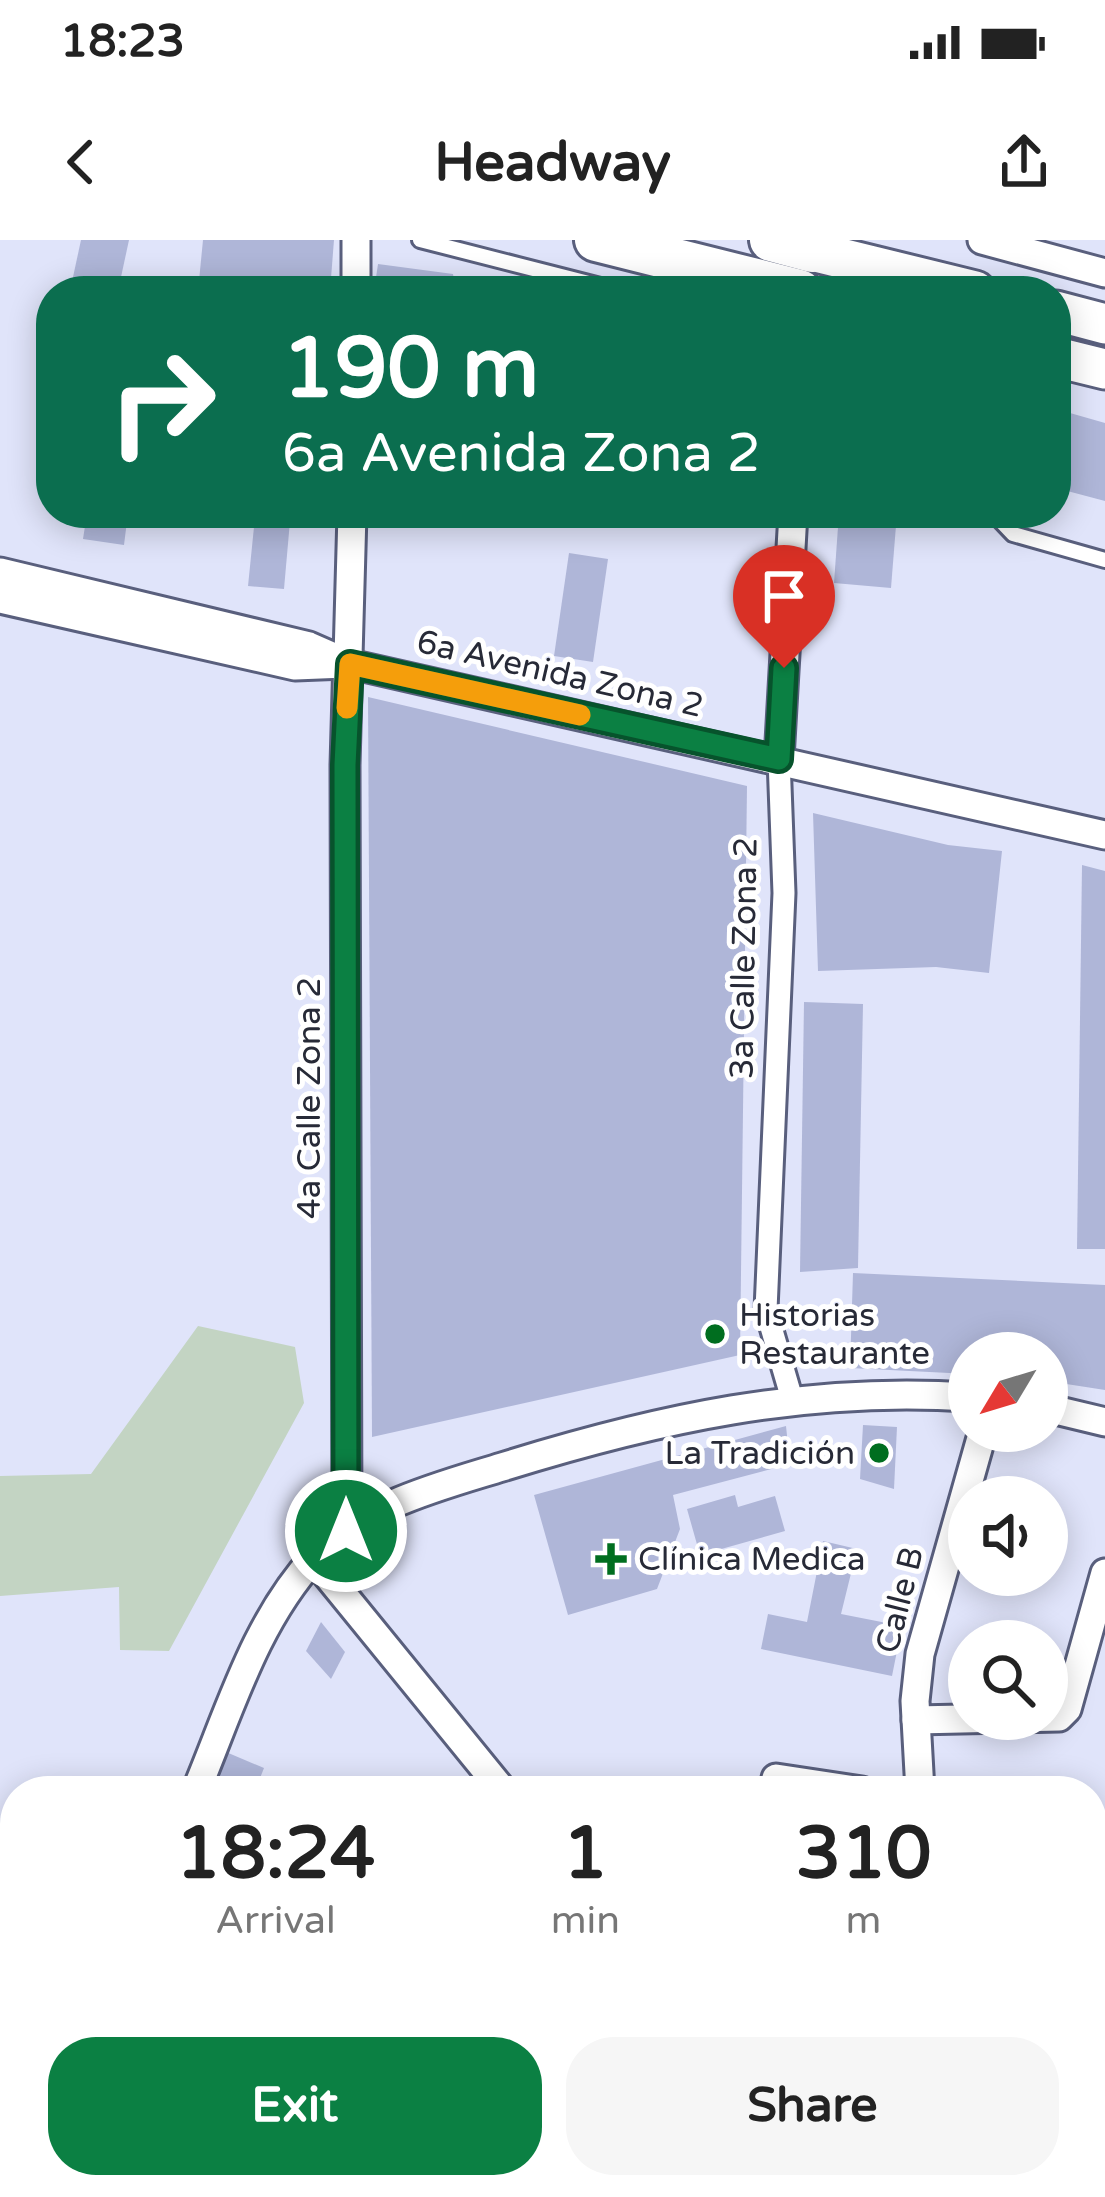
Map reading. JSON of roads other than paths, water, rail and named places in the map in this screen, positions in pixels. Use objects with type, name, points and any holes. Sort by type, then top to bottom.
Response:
[{"type":"main road","points":[[596,240],[740,276]]},
{"type":"main road","points":[[800,255],[902,276]]},
{"type":"main road","points":[[1071,315],[1105,324]]},
{"type":"main road","points":[[1071,361],[1105,369]]},
{"type":"street","points":[[356,240],[356,276]]},
{"type":"street","points":[[982,240],[1105,273]]},
{"type":"street","name":"4a Calle Zona 2","points":[[346,1531],[345,765],[352,528]]},
{"type":"street","name":"3a Calle Zona 2","points":[[792,1399],[766,1310],[784,893],[779,759],[793,528]]},
{"type":"street","name":"6a Avenida Zona 2","points":[[0,572],[94,608]]},
{"type":"street","name":"6a Avenida Zona 2","points":[[0,599],[94,608],[169,625],[295,666],[350,664],[1105,835]]},
{"type":"street","points":[[202,1776],[272,1608],[314,1559],[346,1531],[423,1492],[574,1444],[687,1416],[792,1399],[948,1396]]},
{"type":"street","points":[[1068,1413],[1105,1422]]},
{"type":"street","name":"Calle B","points":[[919,1776],[920,1654],[977,1452]]},
{"type":"street","points":[[314,1559],[491,1776]]},
{"type":"street","points":[[916,1720],[1059,1717],[1067,1708],[1105,1573]]},
{"type":"lane","points":[[420,240],[561,276]]},
{"type":"lane","points":[[1007,528],[1013,534],[1105,560]]},
{"type":"place","name":"Historias Restaurante","points":[[715,1334]]},
{"type":"place","name":"La Tradición","points":[[879,1453]]},
{"type":"place","name":"Clínica Medica","points":[[611,1559]]}]
